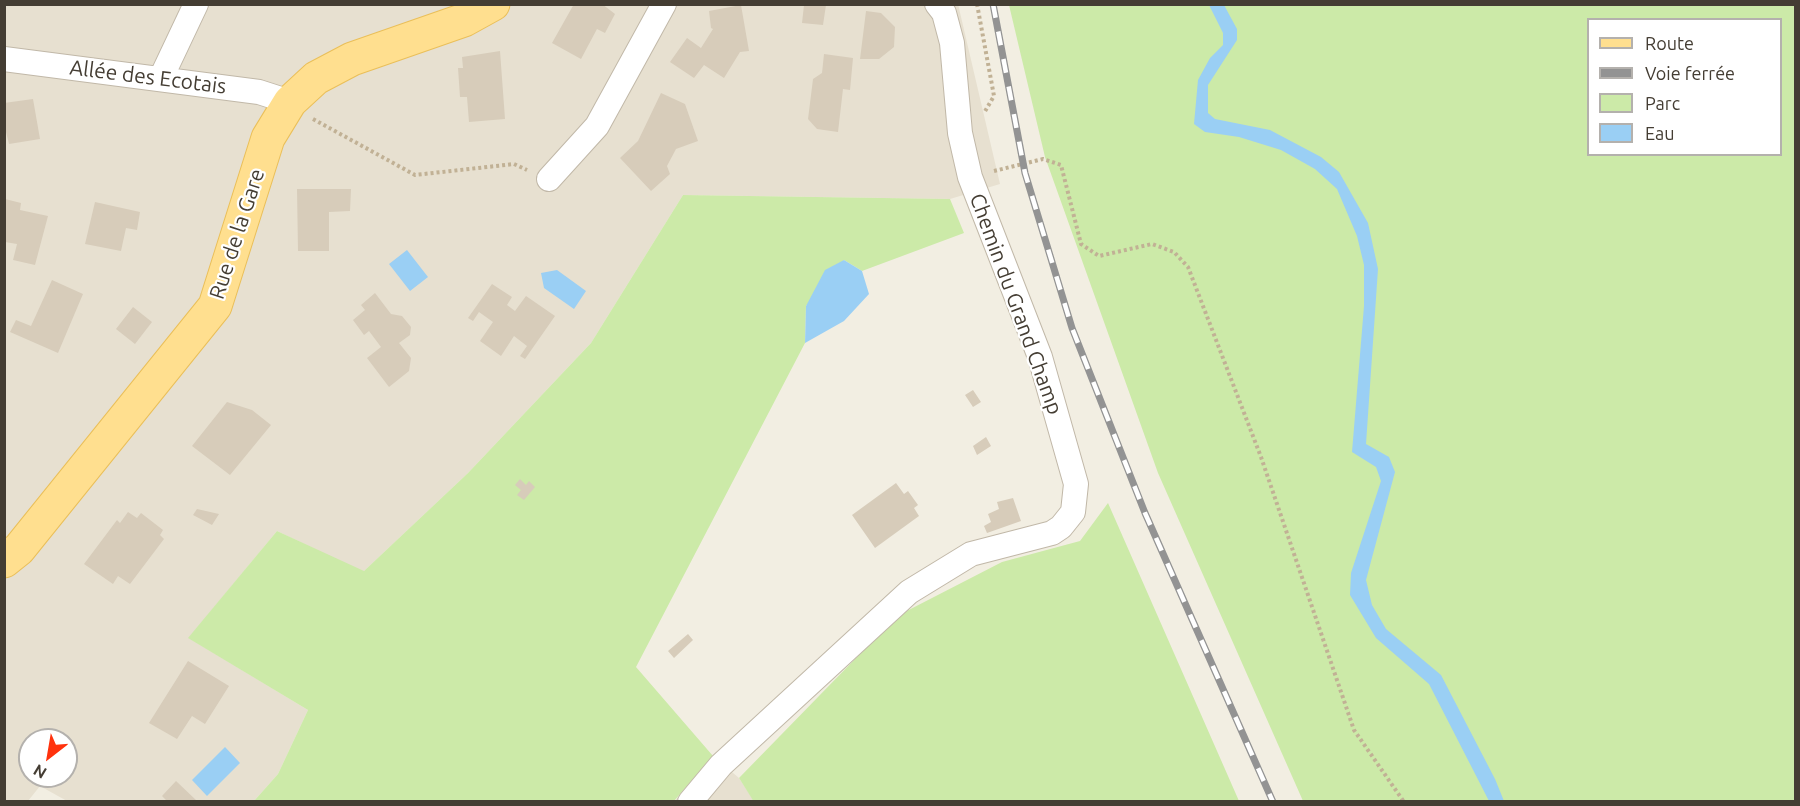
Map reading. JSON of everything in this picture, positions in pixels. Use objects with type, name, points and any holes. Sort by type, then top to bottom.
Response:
[{"type":"main road","name":"Rue de la Gare","points":[[4,561],[19,549],[215,306],[268,138],[290,102],[316,78],[352,59],[464,20],[493,4]]},
{"type":"street","points":[[161,78],[196,4]]},
{"type":"street","points":[[549,179],[597,126],[664,4]]},
{"type":"street","name":"Chemin du Grand Champ","points":[[690,801],[721,765],[909,592],[970,554],[1052,533],[1061,527],[1073,512],[1074,476],[1040,357],[970,177],[960,133],[952,43],[944,13],[937,4]]},
{"type":"street","name":"Allée des Ecotais","points":[[4,59],[259,92],[290,102]]},
{"type":"path","points":[[290,102],[308,116],[415,175],[514,164],[549,179]]},
{"type":"path","points":[[970,177],[1042,159],[1061,165],[1081,244],[1099,256],[1152,244],[1174,252],[1188,267],[1261,457],[1354,730],[1404,801]]},
{"type":"shaded area","points":[[958,4],[1000,184],[950,199],[683,195],[591,343],[468,473],[363,572],[277,531],[189,638],[308,710],[278,774],[254,801],[67,801],[44,788],[78,788],[78,728],[18,728],[18,788],[38,788],[28,801],[5,802],[5,5]]},
{"type":"shaded area","points":[[713,756],[739,778],[754,801],[674,802]]},
{"type":"green space","points":[[1009,5],[1795,5],[1795,801],[1303,801],[1158,473],[1045,157]]},
{"type":"green space","points":[[683,195],[950,199],[964,233],[862,271],[844,260],[806,306],[805,343],[636,667],[713,756],[674,801],[254,801],[278,774],[308,710],[188,638],[277,531],[364,571],[468,473],[591,343]]},
{"type":"green space","points":[[1108,503],[1239,801],[754,802],[739,778],[897,616],[1002,562],[1080,541]]},
{"type":"water","points":[[1209,5],[1224,5],[1237,29],[1237,40],[1208,85],[1208,113],[1215,119],[1270,130],[1321,157],[1339,172],[1368,223],[1378,269],[1366,444],[1389,457],[1395,472],[1366,580],[1372,605],[1386,629],[1441,675],[1504,801],[1489,801],[1429,684],[1376,638],[1350,595],[1351,573],[1381,481],[1376,467],[1352,452],[1364,306],[1364,265],[1357,236],[1337,189],[1315,169],[1281,150],[1239,137],[1205,132],[1194,124],[1198,80],[1210,58],[1223,45],[1223,33]]},
{"type":"water","points":[[407,250],[428,277],[410,291],[389,264]]},
{"type":"water","points":[[844,260],[862,271],[869,294],[844,321],[805,343],[806,306],[825,270]]},
{"type":"water","points":[[557,270],[586,291],[574,309],[544,288],[541,273]]},
{"type":"water","points":[[225,747],[240,763],[207,796],[192,780]]},
{"type":"building","points":[[574,4],[602,4],[615,14],[605,33],[597,29],[581,59],[552,43]]},
{"type":"building","points":[[741,5],[749,51],[740,52],[724,78],[704,65],[694,78],[670,62],[687,38],[701,48],[713,29],[709,11]]},
{"type":"building","points":[[804,5],[826,5],[823,25],[802,23]]},
{"type":"building","points":[[866,11],[881,13],[895,27],[894,47],[879,59],[860,59]]},
{"type":"building","points":[[500,51],[505,119],[469,122],[467,97],[460,97],[458,68],[463,68],[462,57]]},
{"type":"building","points":[[824,54],[853,58],[850,90],[843,89],[838,132],[817,129],[808,119],[813,79],[822,73]]},
{"type":"building","points":[[661,93],[685,104],[698,141],[676,149],[667,166],[670,174],[651,191],[620,158],[638,141]]},
{"type":"building","points":[[33,99],[40,139],[9,144],[4,124],[4,103]]},
{"type":"building","points":[[297,189],[351,189],[350,211],[329,212],[329,251],[298,251]]},
{"type":"building","points":[[5,199],[21,203],[20,210],[48,216],[35,265],[13,260],[17,244],[5,242]]},
{"type":"building","points":[[95,202],[140,212],[137,230],[126,228],[121,251],[85,244]]},
{"type":"building","points":[[52,280],[83,294],[58,353],[10,332],[16,320],[31,326]]},
{"type":"building","points":[[492,284],[512,297],[507,305],[515,311],[526,296],[555,316],[525,359],[520,356],[527,346],[514,336],[501,356],[480,341],[493,322],[479,312],[473,321],[468,318]]},
{"type":"building","points":[[375,293],[391,314],[402,316],[411,327],[410,335],[399,343],[411,358],[409,371],[389,387],[367,358],[381,347],[369,331],[364,335],[353,320],[365,310],[361,305]]},
{"type":"building","points":[[133,307],[152,322],[135,344],[116,329]]},
{"type":"building","points":[[973,390],[981,402],[973,407],[965,395]]},
{"type":"building","points":[[227,402],[252,410],[271,425],[230,475],[192,446]]},
{"type":"building","points":[[986,437],[991,446],[977,455],[973,446]]},
{"type":"building","points":[[520,479],[526,485],[529,481],[535,487],[524,500],[517,495],[521,490],[515,485]]},
{"type":"building","points":[[896,483],[904,494],[908,491],[918,505],[914,508],[919,516],[875,548],[852,515]]},
{"type":"building","points":[[1013,498],[1021,521],[987,533],[984,526],[991,522],[988,514],[999,509],[997,502]]},
{"type":"building","points":[[197,509],[219,514],[212,525],[193,515]]},
{"type":"building","points":[[128,512],[137,518],[141,513],[163,530],[160,535],[164,539],[130,584],[118,576],[113,584],[84,564],[117,520],[120,523]]},
{"type":"building","points":[[688,634],[693,640],[674,658],[668,651]]},
{"type":"building","points":[[188,661],[229,686],[205,724],[192,716],[177,739],[149,723]]},
{"type":"building","points":[[176,781],[197,801],[167,801],[162,796]]},
{"type":"railway","points":[[993,4],[1025,173],[1072,328],[1145,513],[1273,802]]}]
